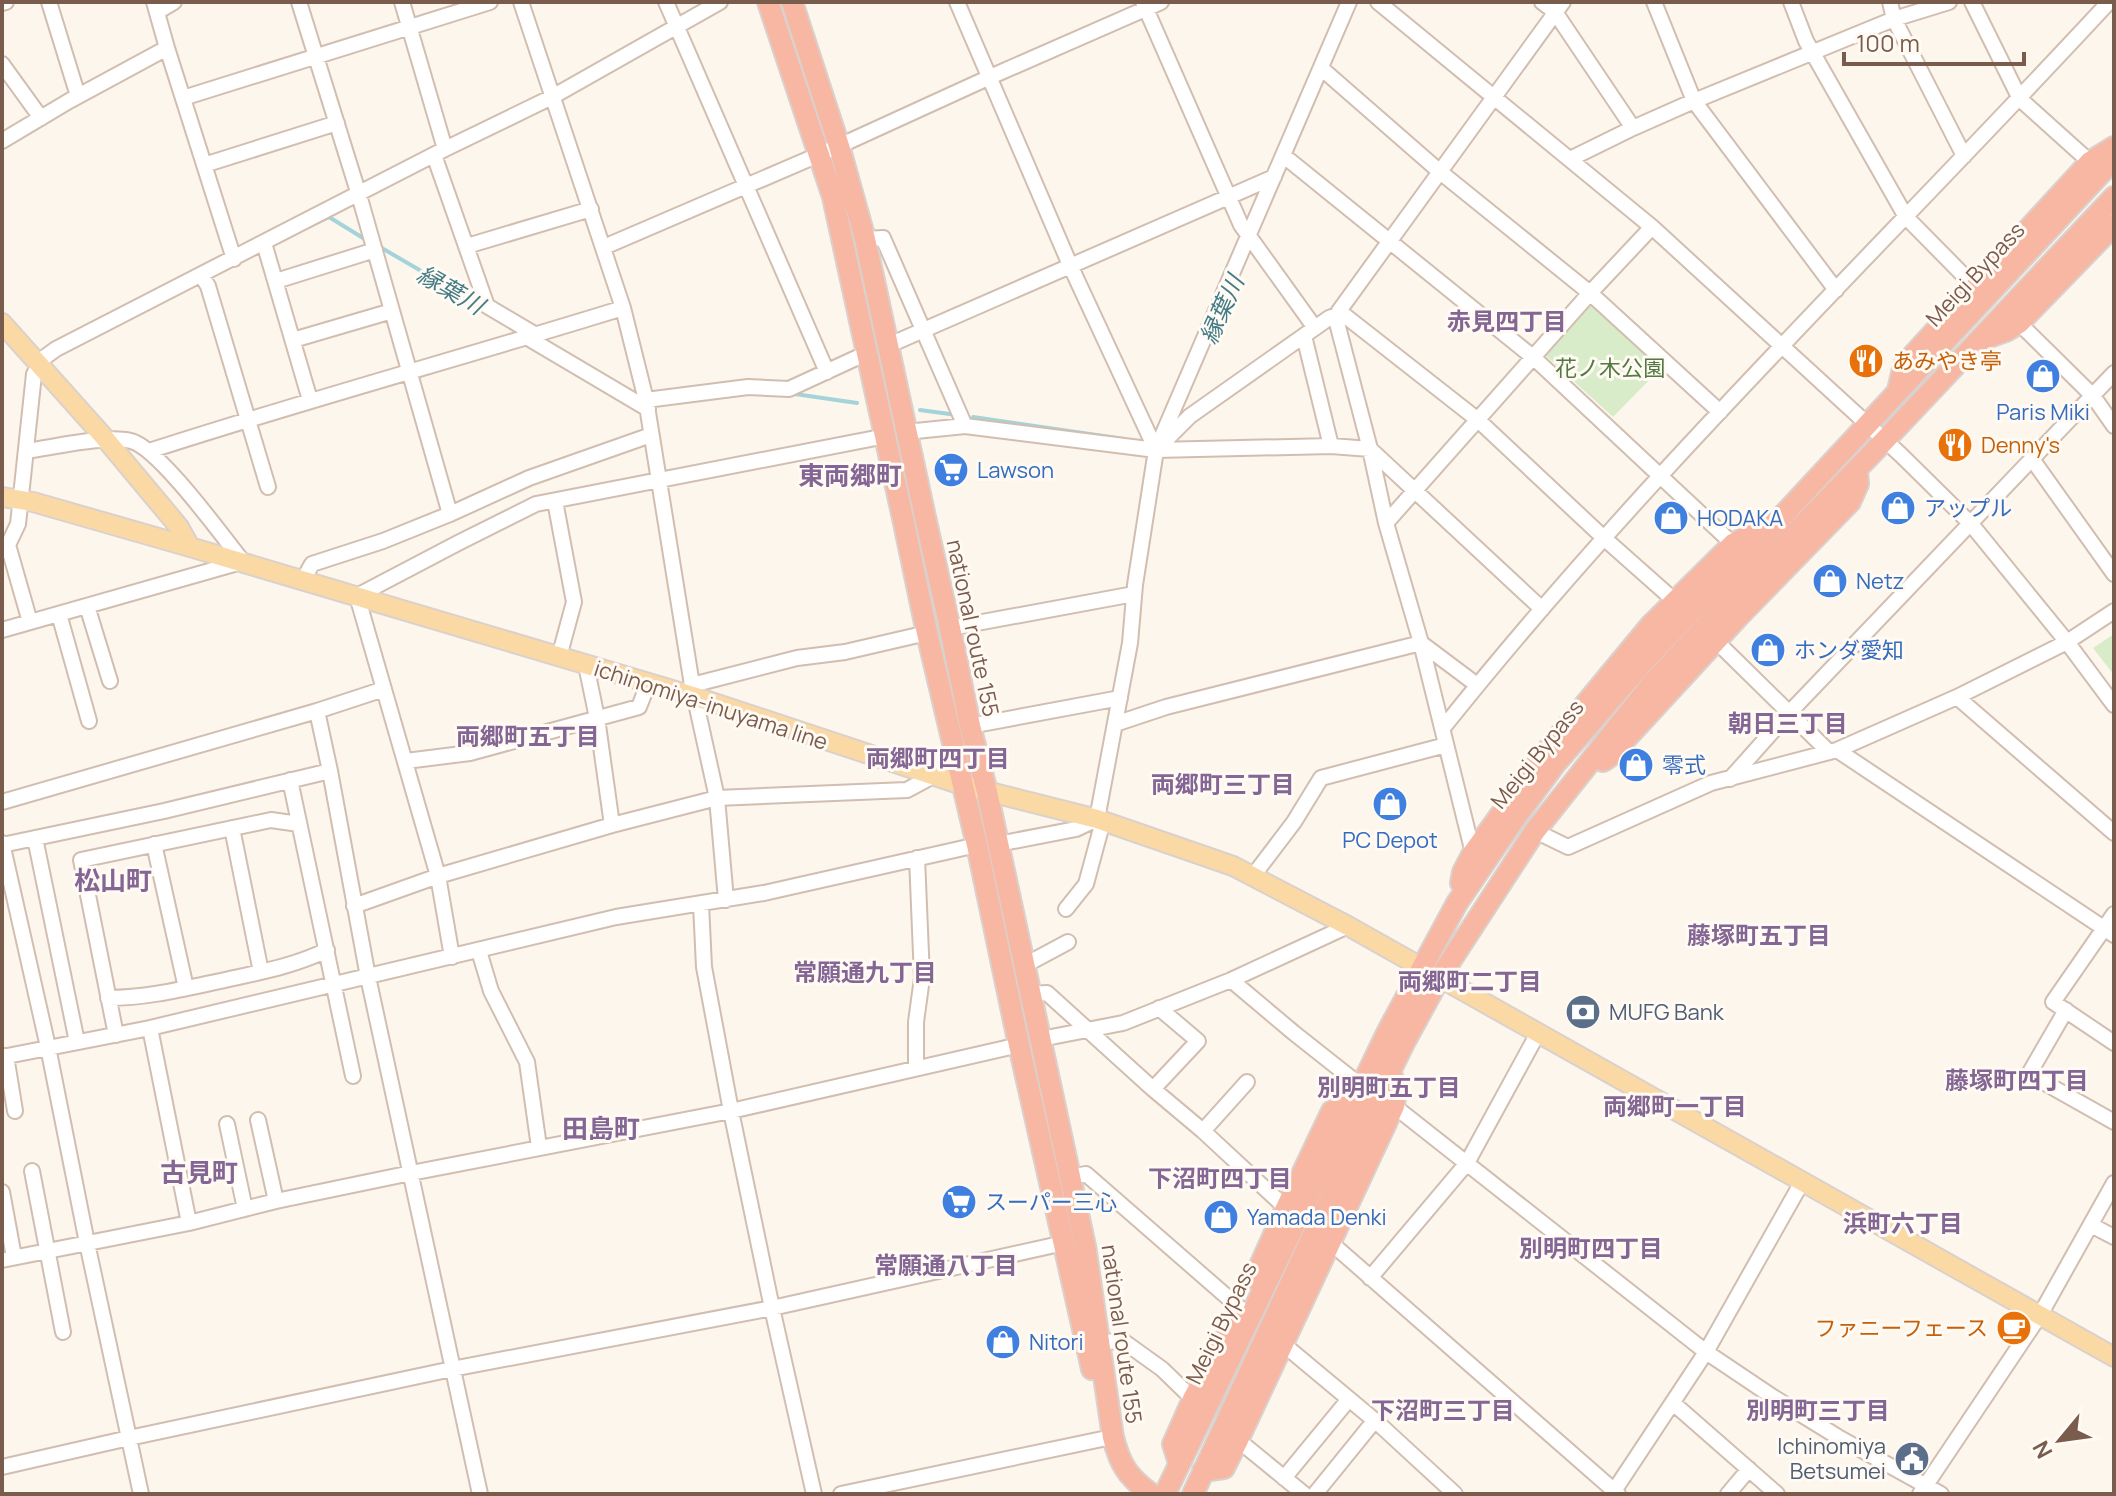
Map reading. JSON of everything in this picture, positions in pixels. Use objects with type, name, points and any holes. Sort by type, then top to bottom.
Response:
[{"type":"highway","name":"national route 155","points":[[768,2],[833,197],[867,353],[896,434],[950,628],[1085,1246],[1117,1452],[1131,1478],[1151,1494]]},
{"type":"highway","name":"national route 155","points":[[792,2],[839,146],[865,239],[887,346],[896,434],[927,633],[977,845],[1107,1438],[1118,1470],[1138,1494]]},
{"type":"highway","points":[[1896,394],[1904,365],[2090,162],[2114,147]]},
{"type":"highway","name":"Meigi Bypass","points":[[1165,1494],[1421,967],[1457,903],[1555,764],[1647,658],[2114,159]]},
{"type":"highway","name":"Meigi Bypass","points":[[1193,1494],[1390,1072],[1440,977],[1535,831],[1654,681],[2114,197]]},
{"type":"highway","points":[[1979,340],[2006,331],[2026,315],[2114,225]]},
{"type":"highway","points":[[2026,315],[2045,270]]},
{"type":"highway","points":[[1575,780],[1609,757],[1737,618],[1850,502],[1858,484],[1857,470]]},
{"type":"highway","points":[[1457,903],[1463,872],[1473,853],[1546,752],[1651,625],[1733,544],[1776,523]]},
{"type":"highway","points":[[1737,618],[1746,583]]},
{"type":"highway","points":[[1647,658],[1651,625]]},
{"type":"highway","points":[[1203,1471],[1224,1468],[1283,1344],[1394,1106],[1396,1086],[1390,1072]]},
{"type":"highway","points":[[1179,1463],[1173,1444],[1241,1309],[1332,1111],[1358,1093]]},
{"type":"main road","points":[[2,323],[106,440],[179,527],[190,547]]},
{"type":"main road","name":"ichinomiya-inuyama line","points":[[2,497],[190,547],[648,684],[694,691],[933,776],[1100,820],[1233,866],[1440,977],[2114,1357]]},
{"type":"street","points":[[49,2],[78,96]]},
{"type":"street","points":[[174,2],[156,7],[234,259]]},
{"type":"street","points":[[299,2],[359,195],[450,514]]},
{"type":"street","points":[[402,2],[439,152],[487,306],[647,405],[748,387],[789,389],[867,353]]},
{"type":"street","points":[[183,98],[490,2]]},
{"type":"street","points":[[521,2],[604,247],[647,405],[694,691],[717,798],[726,900]]},
{"type":"street","points":[[666,2],[827,372]]},
{"type":"street","points":[[30,622],[5,547],[18,524],[34,374],[45,357],[439,152],[552,97],[720,2]]},
{"type":"street","points":[[957,2],[1070,265],[1156,450]]},
{"type":"street","points":[[604,247],[819,155],[1145,5],[1161,2]]},
{"type":"street","points":[[1066,909],[1086,884],[1100,820],[1130,643],[1134,594],[1156,450],[1349,2]]},
{"type":"street","points":[[1378,2],[1652,227],[1885,440],[1971,524],[2114,705]]},
{"type":"street","points":[[1542,2],[1559,7],[1633,128]]},
{"type":"street","points":[[1654,2],[1694,101],[1836,290]]},
{"type":"street","points":[[1791,2],[1806,41],[1906,217],[1975,287]]},
{"type":"street","points":[[1890,2],[1894,19],[1964,156]]},
{"type":"street","points":[[1570,159],[1694,101],[1894,19],[1949,2]]},
{"type":"street","points":[[1972,2],[2020,99],[2090,162]]},
{"type":"street","points":[[1443,728],[1542,609],[1720,412],[2109,2]]},
{"type":"street","points":[[1145,5],[1241,225],[1310,332],[1331,446]]},
{"type":"street","points":[[1473,853],[1336,319],[1559,7]]},
{"type":"street","points":[[2,141],[167,48]]},
{"type":"street","points":[[2,64],[41,118]]},
{"type":"street","points":[[1321,68],[1439,171],[1590,293],[1720,412]]},
{"type":"street","points":[[204,165],[337,123]]},
{"type":"street","points":[[1284,156],[1534,358],[1733,544]]},
{"type":"street","points":[[887,346],[1274,177]]},
{"type":"street","points":[[467,246],[591,209]]},
{"type":"street","points":[[1386,523],[1652,227]]},
{"type":"street","points":[[865,239],[883,238],[965,426]]},
{"type":"street","points":[[264,243],[310,400]]},
{"type":"street","points":[[276,281],[375,250]]},
{"type":"street","points":[[201,275],[208,286],[268,487]]},
{"type":"street","points":[[149,451],[623,308]]},
{"type":"street","points":[[293,340],[392,311]]},
{"type":"street","points":[[1156,450],[1190,416],[1339,313]]},
{"type":"street","points":[[1339,313],[1478,420],[1676,602]]},
{"type":"street","points":[[2026,315],[2114,426]]},
{"type":"street","points":[[1730,779],[1789,713],[2114,373]]},
{"type":"street","points":[[452,957],[438,876],[357,596],[536,504],[896,434],[965,426],[1156,450],[1331,446],[1370,449],[1542,609]]},
{"type":"street","points":[[303,580],[312,564],[383,541],[529,478],[651,435]]},
{"type":"street","points":[[2,630],[242,563],[186,490],[149,451],[133,442],[106,440],[26,451]]},
{"type":"street","points":[[2032,459],[2114,574]]},
{"type":"street","points":[[555,501],[574,602],[559,657]]},
{"type":"street","points":[[950,628],[1134,594]]},
{"type":"street","points":[[87,606],[110,681]]},
{"type":"street","points":[[1535,831],[1568,847],[1711,783],[1833,751],[1957,697],[2067,642],[2114,611]]},
{"type":"street","points":[[59,614],[89,721]]},
{"type":"street","points":[[694,691],[797,658],[845,652],[927,633]]},
{"type":"street","points":[[1716,641],[1789,713],[1833,751],[2109,932]]},
{"type":"street","points":[[1421,643],[1477,685]]},
{"type":"street","points":[[1115,724],[1166,707],[1421,643]]},
{"type":"street","points":[[586,665],[612,825]]},
{"type":"street","points":[[406,761],[470,753],[639,707],[648,684]]},
{"type":"street","points":[[2,802],[384,689]]},
{"type":"street","points":[[1957,697],[2114,833]]},
{"type":"street","points":[[970,726],[1120,698]]},
{"type":"street","points":[[317,711],[368,977],[480,1494]]},
{"type":"street","points":[[1253,876],[1294,822],[1321,778],[1446,745]]},
{"type":"street","points":[[141,1494],[48,1047],[2,844],[164,811],[330,771]]},
{"type":"street","points":[[354,906],[438,876],[717,798],[907,790],[933,776]]},
{"type":"street","points":[[290,780],[353,1076]]},
{"type":"street","points":[[116,1035],[81,860],[271,820],[299,824]]},
{"type":"street","points":[[998,844],[1076,829],[1100,820]]},
{"type":"street","points":[[232,828],[261,972]]},
{"type":"street","points":[[35,838],[77,1042]]},
{"type":"street","points":[[154,844],[186,988]]},
{"type":"street","points":[[15,1111],[4,1056],[150,1028],[616,917],[764,893],[977,845]]},
{"type":"street","points":[[916,1068],[916,1022],[922,978],[917,858]]},
{"type":"street","points":[[701,904],[704,967],[731,1111],[814,1494]]},
{"type":"street","points":[[2114,914],[2109,932],[2053,1002],[2114,1043]]},
{"type":"street","points":[[1041,1039],[1123,1023],[1231,980],[1348,926]]},
{"type":"street","points":[[1025,965],[1068,942]]},
{"type":"street","points":[[108,998],[135,998],[261,972],[301,962],[327,950]]},
{"type":"street","points":[[479,951],[491,991],[527,1062],[539,1147]]},
{"type":"street","points":[[1231,980],[1358,1093]]},
{"type":"street","points":[[1031,994],[1047,993],[1286,1208]]},
{"type":"street","points":[[1153,1089],[1198,1041],[1159,1008]]},
{"type":"street","points":[[2066,1010],[2029,1074],[2114,1122]]},
{"type":"street","points":[[150,1028],[189,1223]]},
{"type":"street","points":[[1370,1278],[1467,1163],[1538,1033]]},
{"type":"street","points":[[2,1192],[8,1259],[189,1223],[411,1173],[731,1111],[1019,1045]]},
{"type":"street","points":[[1203,1131],[1247,1082]]},
{"type":"street","points":[[1394,1106],[1706,1352],[1922,1490],[1941,1494]]},
{"type":"street","points":[[258,1120],[276,1201]]},
{"type":"street","points":[[227,1124],[245,1209]]},
{"type":"street","points":[[32,1171],[63,1332]]},
{"type":"street","points":[[1070,1177],[1086,1174],[1241,1309]]},
{"type":"street","points":[[1330,1242],[1615,1493],[1706,1352],[1802,1182]]},
{"type":"street","points":[[1922,1490],[2040,1315],[2114,1183]]},
{"type":"street","points":[[2091,1225],[2114,1237]]},
{"type":"street","points":[[2,1467],[452,1369],[772,1308],[1064,1243]]},
{"type":"street","points":[[1100,1342],[1123,1341],[1162,1369],[1193,1399]]},
{"type":"street","points":[[1283,1344],[1375,1420],[1455,1494]]},
{"type":"street","points":[[1284,1478],[1349,1399]]},
{"type":"street","points":[[1673,1403],[1777,1494]]},
{"type":"street","points":[[1315,1494],[1375,1420]]},
{"type":"street","points":[[841,1494],[1107,1438]]},
{"type":"street","points":[[1238,1440],[1304,1494]]},
{"type":"street","points":[[1728,1494],[1749,1469]]},
{"type":"green space","name":"花ノ木公園","points":[[1591,304],[1661,368],[1613,417],[1545,355]]},
{"type":"green space","points":[[2114,634],[2114,675],[2093,648]]},
{"type":"waterway","name":"縁葉川","points":[[306,228],[329,217],[363,238]]},
{"type":"waterway","name":"縁葉川","points":[[380,247],[483,307]]},
{"type":"waterway","name":"縁葉川","points":[[795,394],[857,403]]},
{"type":"waterway","name":"縁葉川","points":[[920,410],[957,415]]},
{"type":"waterway","name":"縁葉川","points":[[973,417],[1124,439]]},
{"type":"place","name":"あみやき亭","points":[[1866,361]]},
{"type":"place","name":"Paris Miki","points":[[2043,376]]},
{"type":"place","name":"Denny's","points":[[1955,445]]},
{"type":"place","name":"Lawson","points":[[951,470]]},
{"type":"place","name":"アップル","points":[[1898,508]]},
{"type":"place","name":"HODAKA","points":[[1671,518]]},
{"type":"place","name":"Netz","points":[[1830,581]]},
{"type":"place","name":"ホンダ愛知","points":[[1768,650]]},
{"type":"place","name":"零式","points":[[1636,765]]},
{"type":"place","name":"PC Depot","points":[[1390,804]]},
{"type":"place","name":"MUFG Bank","points":[[1583,1012]]},
{"type":"place","name":"スーパー三心","points":[[959,1202]]},
{"type":"place","name":"Yamada Denki","points":[[1221,1217]]},
{"type":"place","name":"ファニーフェース","points":[[2014,1328]]},
{"type":"place","name":"Nitori","points":[[1003,1342]]},
{"type":"place","name":"Ichinomiya Betsumei","points":[[1912,1459]]},
{"type":"district","name":"赤見四丁目","points":[[1507,320]]},
{"type":"district","name":"東両郷町","points":[[850,475]]},
{"type":"district","name":"朝日三丁目","points":[[1788,722]]},
{"type":"district","name":"両郷町五丁目","points":[[528,735]]},
{"type":"district","name":"両郷町四丁目","points":[[938,757]]},
{"type":"district","name":"両郷町三丁目","points":[[1223,783]]},
{"type":"district","name":"松山町","points":[[113,880]]},
{"type":"district","name":"藤塚町五丁目","points":[[1759,934]]},
{"type":"district","name":"常願通九丁目","points":[[865,971]]},
{"type":"district","name":"両郷町二丁目","points":[[1470,980]]},
{"type":"district","name":"藤塚町四丁目","points":[[2017,1079]]},
{"type":"district","name":"別明町五丁目","points":[[1389,1086]]},
{"type":"district","name":"両郷町一丁目","points":[[1675,1105]]},
{"type":"district","name":"田島町","points":[[601,1128]]},
{"type":"district","name":"古見町","points":[[199,1172]]},
{"type":"district","name":"下沼町四丁目","points":[[1220,1177]]},
{"type":"district","name":"浜町六丁目","points":[[1903,1222]]},
{"type":"district","name":"別明町四丁目","points":[[1591,1247]]},
{"type":"district","name":"常願通八丁目","points":[[946,1264]]},
{"type":"district","name":"下沼町三丁目","points":[[1443,1409]]},
{"type":"district","name":"別明町三丁目","points":[[1818,1409]]}]
